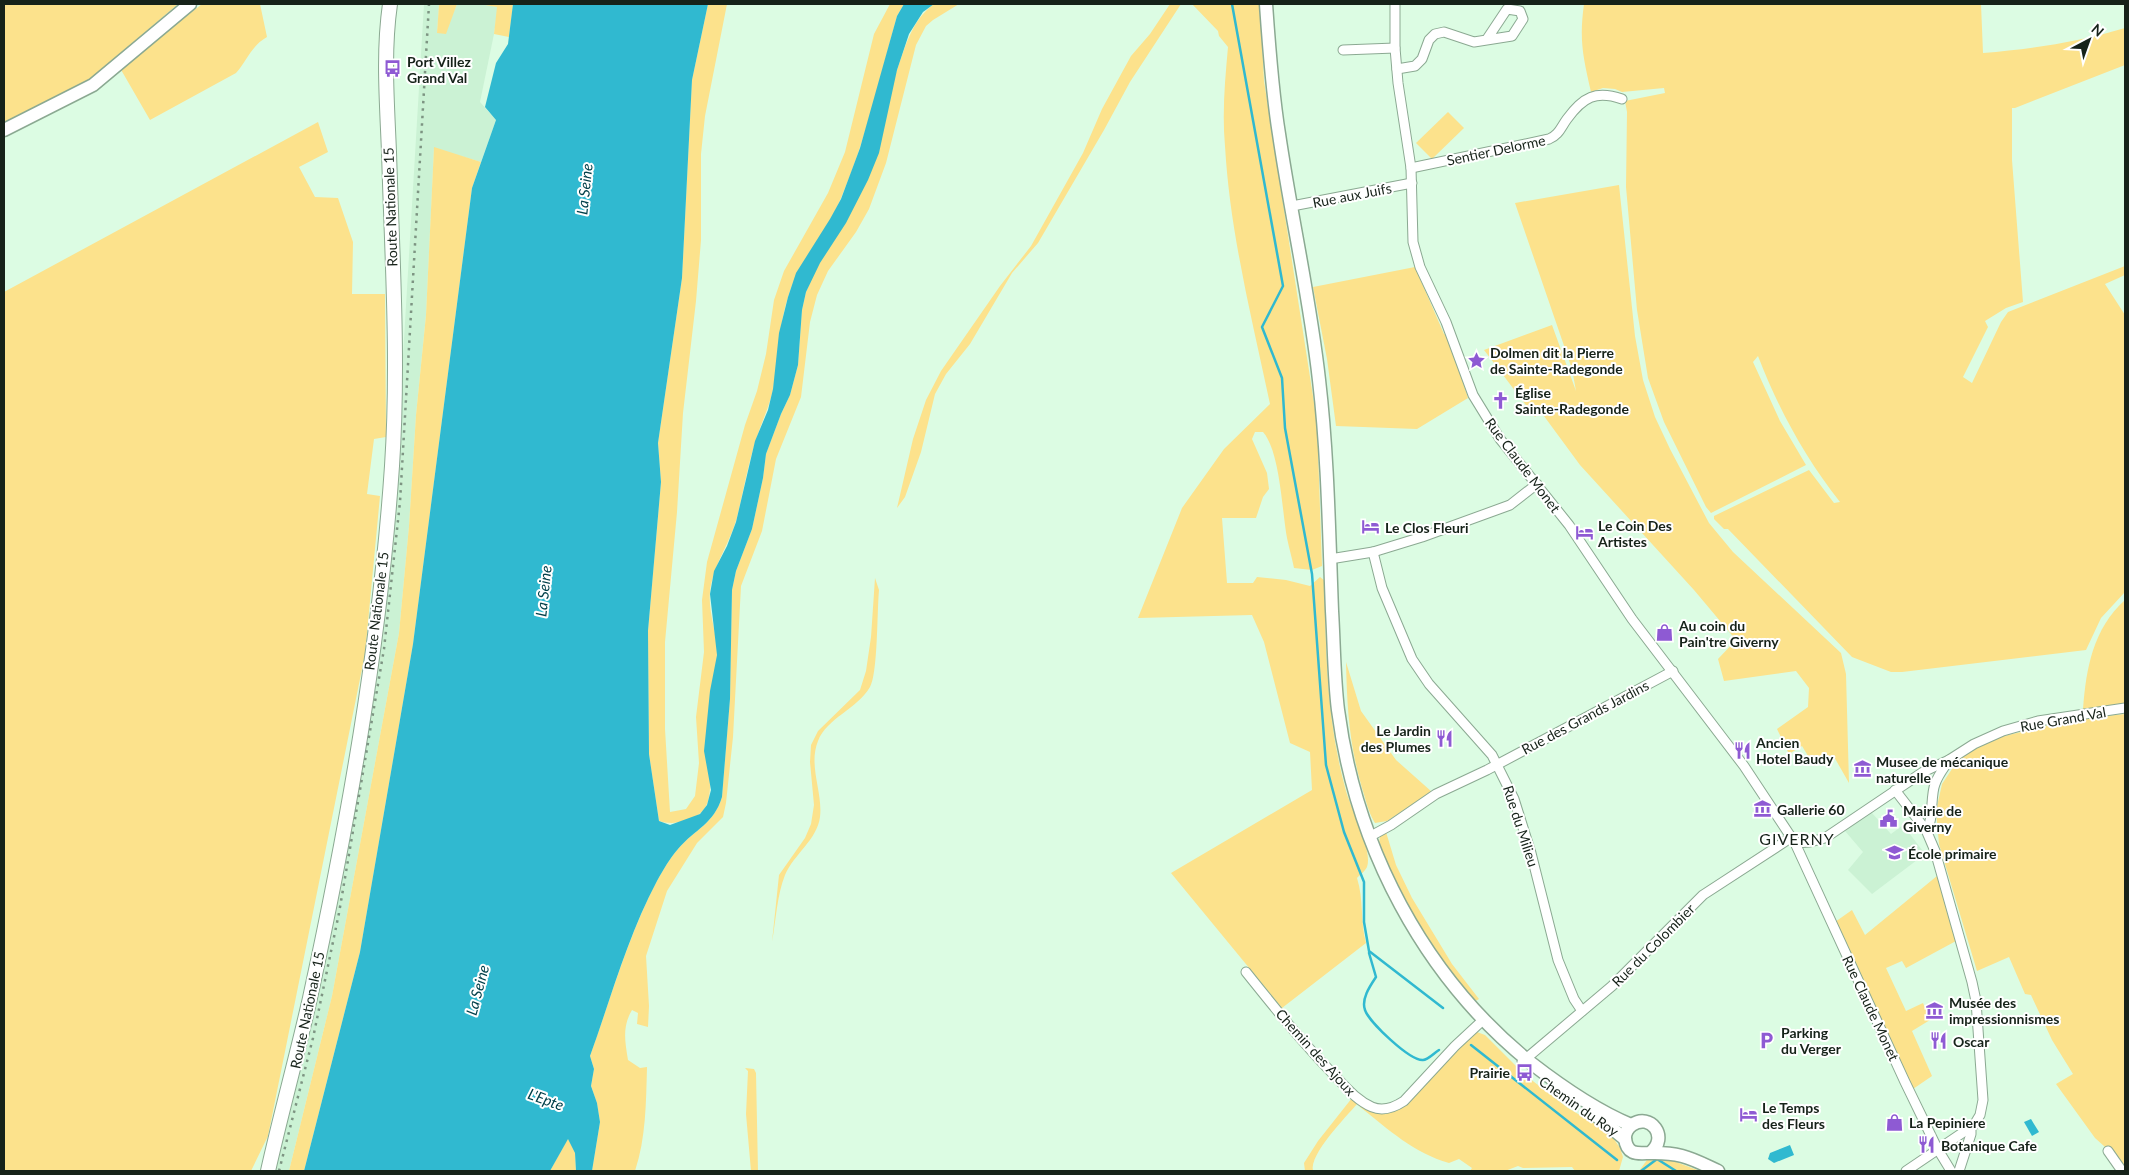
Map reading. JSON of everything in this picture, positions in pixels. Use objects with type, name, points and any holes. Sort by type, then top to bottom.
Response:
[{"type":"main road","points":[[4,130],[93,85],[190,4]]},
{"type":"main road","name":"Route Nationale 15","points":[[268,1171],[310,998],[335,871],[364,704],[382,576],[392,464],[395,400],[386,41],[390,4]]},
{"type":"main road","points":[[1266,4],[1274,99],[1312,320],[1320,382],[1337,707],[1349,772],[1369,837],[1385,875],[1412,926],[1449,981],[1492,1030],[1523,1060],[1609,1116],[1631,1125]]},
{"type":"main road","name":"Chemin du Roy","points":[[1523,1060],[1548,1086],[1608,1123],[1625,1138]]},
{"type":"main road","points":[[1684,1156],[1650,1153],[1644,1155],[1634,1152],[1626,1144],[1627,1131],[1636,1122],[1648,1122],[1656,1129],[1658,1134],[1684,1156],[1718,1171]]},
{"type":"main road","points":[[1650,1153],[1657,1145],[1658,1134]]},
{"type":"street","name":"Rue Claude Monet","points":[[1395,4],[1395,48],[1411,168],[1412,228],[1416,253],[1446,322],[1471,390],[1500,439],[1569,525],[1632,619],[1744,766],[1793,840],[1937,1148],[1950,1171]]},
{"type":"street","points":[[1397,69],[1415,66],[1422,59],[1429,40],[1435,34],[1444,32],[1474,42],[1487,39]]},
{"type":"street","points":[[1343,50],[1395,48]]},
{"type":"street","name":"Sentier Delorme","points":[[1411,168],[1549,139],[1556,136],[1575,109],[1587,98],[1607,94],[1622,99]]},
{"type":"street","name":"Rue aux Juifs","points":[[1292,206],[1412,183]]},
{"type":"street","points":[[1330,559],[1373,552],[1510,505],[1537,484]]},
{"type":"street","name":"Rue du Milieu","points":[[1373,552],[1382,588],[1412,658],[1429,684],[1486,748],[1497,764],[1514,799],[1526,833],[1558,960],[1574,998],[1582,1010]]},
{"type":"street","name":"Rue des Grands Jardins","points":[[1369,837],[1391,825],[1436,794],[1497,764],[1672,671]]},
{"type":"street","name":"Rue Grand Val","points":[[1793,840],[1810,842],[1825,838],[1895,790],[1937,765],[1949,760],[1974,744],[2012,728],[2038,720],[2125,708]]},
{"type":"street","points":[[1926,830],[1930,824],[1930,806],[1935,784],[1949,760]]},
{"type":"street","points":[[1895,790],[1926,830],[1935,852],[1976,1001],[1984,1100],[1979,1119],[1971,1128],[1937,1148],[1906,1171]]},
{"type":"street","name":"Rue du Colombier","points":[[1523,1060],[1612,986],[1703,895],[1793,840]]},
{"type":"street","name":"Chemin des Ajoux","points":[[1246,972],[1313,1053],[1357,1098],[1373,1108],[1394,1107],[1404,1100],[1455,1046],[1483,1020]]},
{"type":"street","points":[[1959,1171],[1971,1134],[1971,1128]]},
{"type":"street","points":[[2108,1151],[2122,1171]]},
{"type":"shaded area","points":[[4,4],[178,4],[89,80],[4,125]]},
{"type":"shaded area","points":[[202,4],[260,4],[267,37],[253,49],[236,73],[150,120],[120,68]]},
{"type":"shaded area","points":[[424,4],[439,4],[437,33],[445,33],[457,4],[479,4],[498,7],[480,102],[496,120],[481,162],[434,148],[426,315],[416,415],[409,526],[399,633],[332,996],[289,1171],[274,1171],[391,557]]},
{"type":"shaded area","points":[[439,4],[457,4],[446,34],[437,33]]},
{"type":"shaded area","points":[[479,4],[513,4],[509,37],[494,34],[497,7]]},
{"type":"shaded area","points":[[708,4],[727,4],[705,116],[701,154],[701,240],[683,413],[677,512],[665,642],[665,729],[670,812],[686,809],[695,796],[699,763],[696,717],[704,652],[702,600],[707,562],[745,425],[757,391],[766,354],[774,300],[784,271],[828,193],[845,152],[874,34],[890,4],[904,4],[897,16],[872,108],[850,176],[829,222],[794,281],[785,306],[773,390],[753,449],[732,533],[715,572],[710,592],[710,607],[717,653],[708,719],[709,799],[702,811],[692,819],[672,823],[659,821],[649,754],[648,631],[661,482],[658,443],[682,278],[692,80]]},
{"type":"shaded area","points":[[934,4],[959,4],[926,26],[916,45],[886,163],[869,209],[856,232],[828,271],[817,295],[810,322],[801,397],[776,459],[762,531],[741,586],[733,737],[723,817],[697,843],[667,891],[646,956],[649,1006],[648,1027],[637,1024],[638,1013],[632,1010],[627,1022],[625,1040],[628,1060],[640,1068],[647,1067],[646,1107],[639,1159],[635,1171],[592,1171],[600,1122],[597,1103],[591,1086],[594,1069],[590,1056],[620,967],[637,923],[664,868],[684,842],[714,814],[722,797],[730,699],[732,590],[736,571],[752,529],[766,454],[790,395],[798,365],[802,310],[806,292],[907,42],[915,25],[926,10]]},
{"type":"shaded area","points":[[1170,4],[1181,4],[1130,82],[1038,243],[1012,273],[970,344],[946,374],[935,394],[921,452],[905,497],[897,508],[913,439],[926,400],[941,371],[1000,286],[1031,246],[1083,153],[1102,109],[1131,56],[1150,34]]},
{"type":"shaded area","points":[[1192,4],[1260,4],[1264,81],[1317,422],[1322,566],[1312,570],[1294,568],[1287,538],[1280,482],[1273,453],[1269,441],[1263,432],[1255,432],[1252,439],[1267,473],[1269,489],[1263,497],[1256,518],[1222,518],[1227,583],[1253,583],[1257,577],[1286,580],[1310,586],[1320,577],[1325,581],[1328,687],[1335,739],[1346,791],[1364,840],[1368,860],[1367,867],[1357,878],[1361,894],[1366,943],[1282,1008],[1171,873],[1312,790],[1310,752],[1290,743],[1264,642],[1252,615],[1138,618],[1182,508],[1224,449],[1270,404],[1243,276],[1228,179],[1224,121],[1228,47],[1219,36],[1218,31]]},
{"type":"shaded area","points":[[1584,4],[1981,4],[1983,53],[2055,44],[2125,28],[2125,65],[2012,108],[2012,160],[2023,302],[2006,308],[1985,321],[1988,327],[1963,377],[1972,383],[2001,322],[2008,312],[2125,266],[2125,275],[2105,284],[2125,315],[2125,592],[2101,618],[2086,650],[1891,672],[1852,657],[1728,529],[1724,529],[1714,519],[1714,516],[1809,470],[1834,503],[1840,502],[1815,468],[1793,432],[1774,395],[1758,356],[1753,362],[1780,421],[1806,465],[1711,513],[1706,507],[1664,422],[1648,378],[1637,310],[1626,187],[1627,112],[1625,101],[1665,93],[1664,88],[1622,92],[1603,88],[1591,92],[1583,48]]},
{"type":"shaded area","points":[[1448,112],[1464,128],[1432,159],[1416,143]]},
{"type":"shaded area","points":[[318,122],[328,152],[299,167],[315,197],[338,198],[353,242],[352,294],[385,294],[386,437],[374,439],[367,494],[380,496],[365,654],[268,1136],[251,1171],[4,1171],[4,292]]},
{"type":"shaded area","points":[[434,147],[481,162],[472,188],[413,644],[360,952],[304,1171],[289,1171],[332,996],[399,633],[409,526],[416,415],[426,315]]},
{"type":"shaded area","points":[[1619,185],[1635,336],[1643,380],[1655,417],[1709,523],[1733,552],[1841,653],[1846,674],[1849,783],[1833,755],[1814,766],[1802,746],[1789,754],[1777,729],[1808,707],[1809,688],[1796,671],[1724,681],[1718,659],[1736,640],[1694,590],[1580,465],[1541,412],[1535,417],[1484,350],[1552,325],[1576,391],[1572,369],[1515,203]]},
{"type":"shaded area","points":[[1415,267],[1444,334],[1448,336],[1468,398],[1417,429],[1336,426],[1327,359],[1313,287]]},
{"type":"shaded area","points":[[875,578],[879,590],[873,680],[864,695],[828,726],[818,741],[815,750],[815,769],[820,798],[820,817],[815,833],[785,875],[778,899],[772,942],[779,875],[805,838],[811,824],[814,805],[810,762],[811,745],[818,731],[860,690],[866,671],[871,637]]},
{"type":"shaded area","points":[[2125,600],[2125,706],[2083,709],[2089,664],[2098,636],[2114,611]]},
{"type":"shaded area","points":[[1346,662],[1361,711],[1396,760],[1432,792],[1387,821],[1375,823],[1367,806],[1358,772],[1350,725]]},
{"type":"shaded area","points":[[2125,714],[2125,1170],[2114,1155],[2095,1138],[2056,1084],[2073,1074],[2052,1040],[2031,995],[2025,994],[2009,957],[1977,971],[1939,844],[1936,811],[1942,784],[1960,757],[1987,740],[2076,719]]},
{"type":"shaded area","name":"École primaire","points":[[1871,812],[1891,834],[1903,825],[1925,854],[1872,894],[1848,870],[1863,852],[1845,831]]},
{"type":"shaded area","points":[[1386,832],[1396,865],[1412,898],[1452,964],[1479,999],[1472,1003],[1424,936],[1390,872],[1379,844],[1380,836]]},
{"type":"shaded area","points":[[1937,876],[1956,941],[1906,968],[1902,961],[1886,968],[1906,1011],[1923,1003],[1930,1020],[1912,1031],[1932,1076],[1913,1089],[1835,922],[1852,910],[1865,935]]},
{"type":"shaded area","points":[[1477,1032],[1485,1035],[1525,1075],[1568,1108],[1612,1136],[1620,1148],[1623,1157],[1619,1171],[1575,1171],[1572,1167],[1523,1168],[1518,1166],[1505,1171],[1470,1171],[1472,1168],[1459,1159],[1449,1163],[1436,1159],[1413,1147],[1360,1107],[1363,1104],[1392,1111]]},
{"type":"shaded area","points":[[745,1068],[754,1069],[756,1073],[758,1171],[751,1171],[746,1114],[748,1071]]},
{"type":"shaded area","points":[[1352,1098],[1357,1104],[1322,1146],[1313,1164],[1313,1171],[1305,1171],[1304,1163],[1318,1141]]},
{"type":"shaded area","points":[[568,1138],[575,1153],[576,1171],[550,1171]]},
{"type":"shaded area","points":[[1657,1158],[1668,1159],[1700,1171],[1639,1171],[1647,1160]]},
{"type":"water","points":[[513,4],[708,4],[692,80],[682,278],[658,443],[661,482],[648,631],[649,754],[659,821],[670,825],[700,814],[707,805],[711,790],[704,751],[710,691],[717,655],[710,594],[714,571],[727,546],[736,522],[755,441],[768,410],[773,389],[779,333],[788,297],[796,273],[841,199],[860,148],[897,16],[904,4],[934,4],[923,12],[909,34],[897,70],[879,153],[868,180],[846,223],[820,263],[806,292],[802,310],[798,365],[790,395],[766,454],[752,529],[736,571],[732,590],[730,699],[722,797],[714,814],[684,842],[664,868],[637,923],[620,967],[590,1056],[594,1069],[591,1086],[597,1103],[600,1122],[592,1171],[576,1171],[575,1153],[568,1139],[550,1171],[304,1171],[360,952],[413,644],[472,188],[496,120],[485,107],[496,63],[508,44]]},
{"type":"water","points":[[2031,1119],[2039,1132],[2032,1136],[2024,1122]]},
{"type":"water","points":[[1790,1145],[1794,1155],[1774,1163],[1768,1159],[1770,1153]]},
{"type":"waterway","points":[[1232,4],[1283,286],[1262,327],[1282,378],[1285,428],[1312,574],[1326,765],[1344,832],[1364,882],[1364,922],[1369,951],[1443,1008]]},
{"type":"waterway","points":[[1369,953],[1376,977],[1364,1001],[1368,1016],[1400,1048],[1417,1059],[1425,1060],[1439,1050]]},
{"type":"waterway","points":[[1471,1045],[1617,1160]]},
{"type":"waterway","points":[[1641,1171],[1657,1159],[1676,1171]]},
{"type":"railway","points":[[279,1171],[313,1038],[339,913],[384,649],[400,502],[429,4]]},
{"type":"place","name":"Port Villez Grand Val","points":[[393,69]]},
{"type":"place","name":"Dolmen dit la Pierre de Sainte-Radegonde","points":[[1476,360]]},
{"type":"place","name":"Église Sainte-Radegonde","points":[[1501,400]]},
{"type":"place","name":"Le Clos Fleuri","points":[[1371,527]]},
{"type":"place","name":"Le Coin Des Artistes","points":[[1584,533]]},
{"type":"place","name":"Au coin du Pain'tre Giverny","points":[[1665,633]]},
{"type":"place","name":"Le Jardin des Plumes","points":[[1445,738]]},
{"type":"place","name":"Ancien Hotel Baudy","points":[[1742,750]]},
{"type":"place","name":"Musee de mécanique naturelle","points":[[1862,769]]},
{"type":"place","name":"Gallerie 60","points":[[1763,809]]},
{"type":"place","name":"Mairie de Giverny","points":[[1889,818]]},
{"type":"place","name":"École primaire","points":[[1894,853]]},
{"type":"place","name":"Musée des impressionnismes","points":[[1935,1010]]},
{"type":"place","name":"Parking du Verger","points":[[1767,1040]]},
{"type":"place","name":"Oscar","points":[[1939,1041]]},
{"type":"place","name":"Prairie","points":[[1524,1072]]},
{"type":"place","name":"Le Temps des Fleurs","points":[[1748,1115]]},
{"type":"place","name":"La Pepiniere","points":[[1895,1122]]},
{"type":"place","name":"Botanique Cafe","points":[[1927,1145]]},
{"type":"district","name":"GIVERNY","points":[[1797,838]]},
{"type":"water label","name":"La Seine","points":[[584,189]]},
{"type":"water label","name":"La Seine","points":[[543,591]]},
{"type":"water label","name":"La Seine","points":[[477,990]]},
{"type":"water label","name":"L'Epte","points":[[546,1099]]}]
